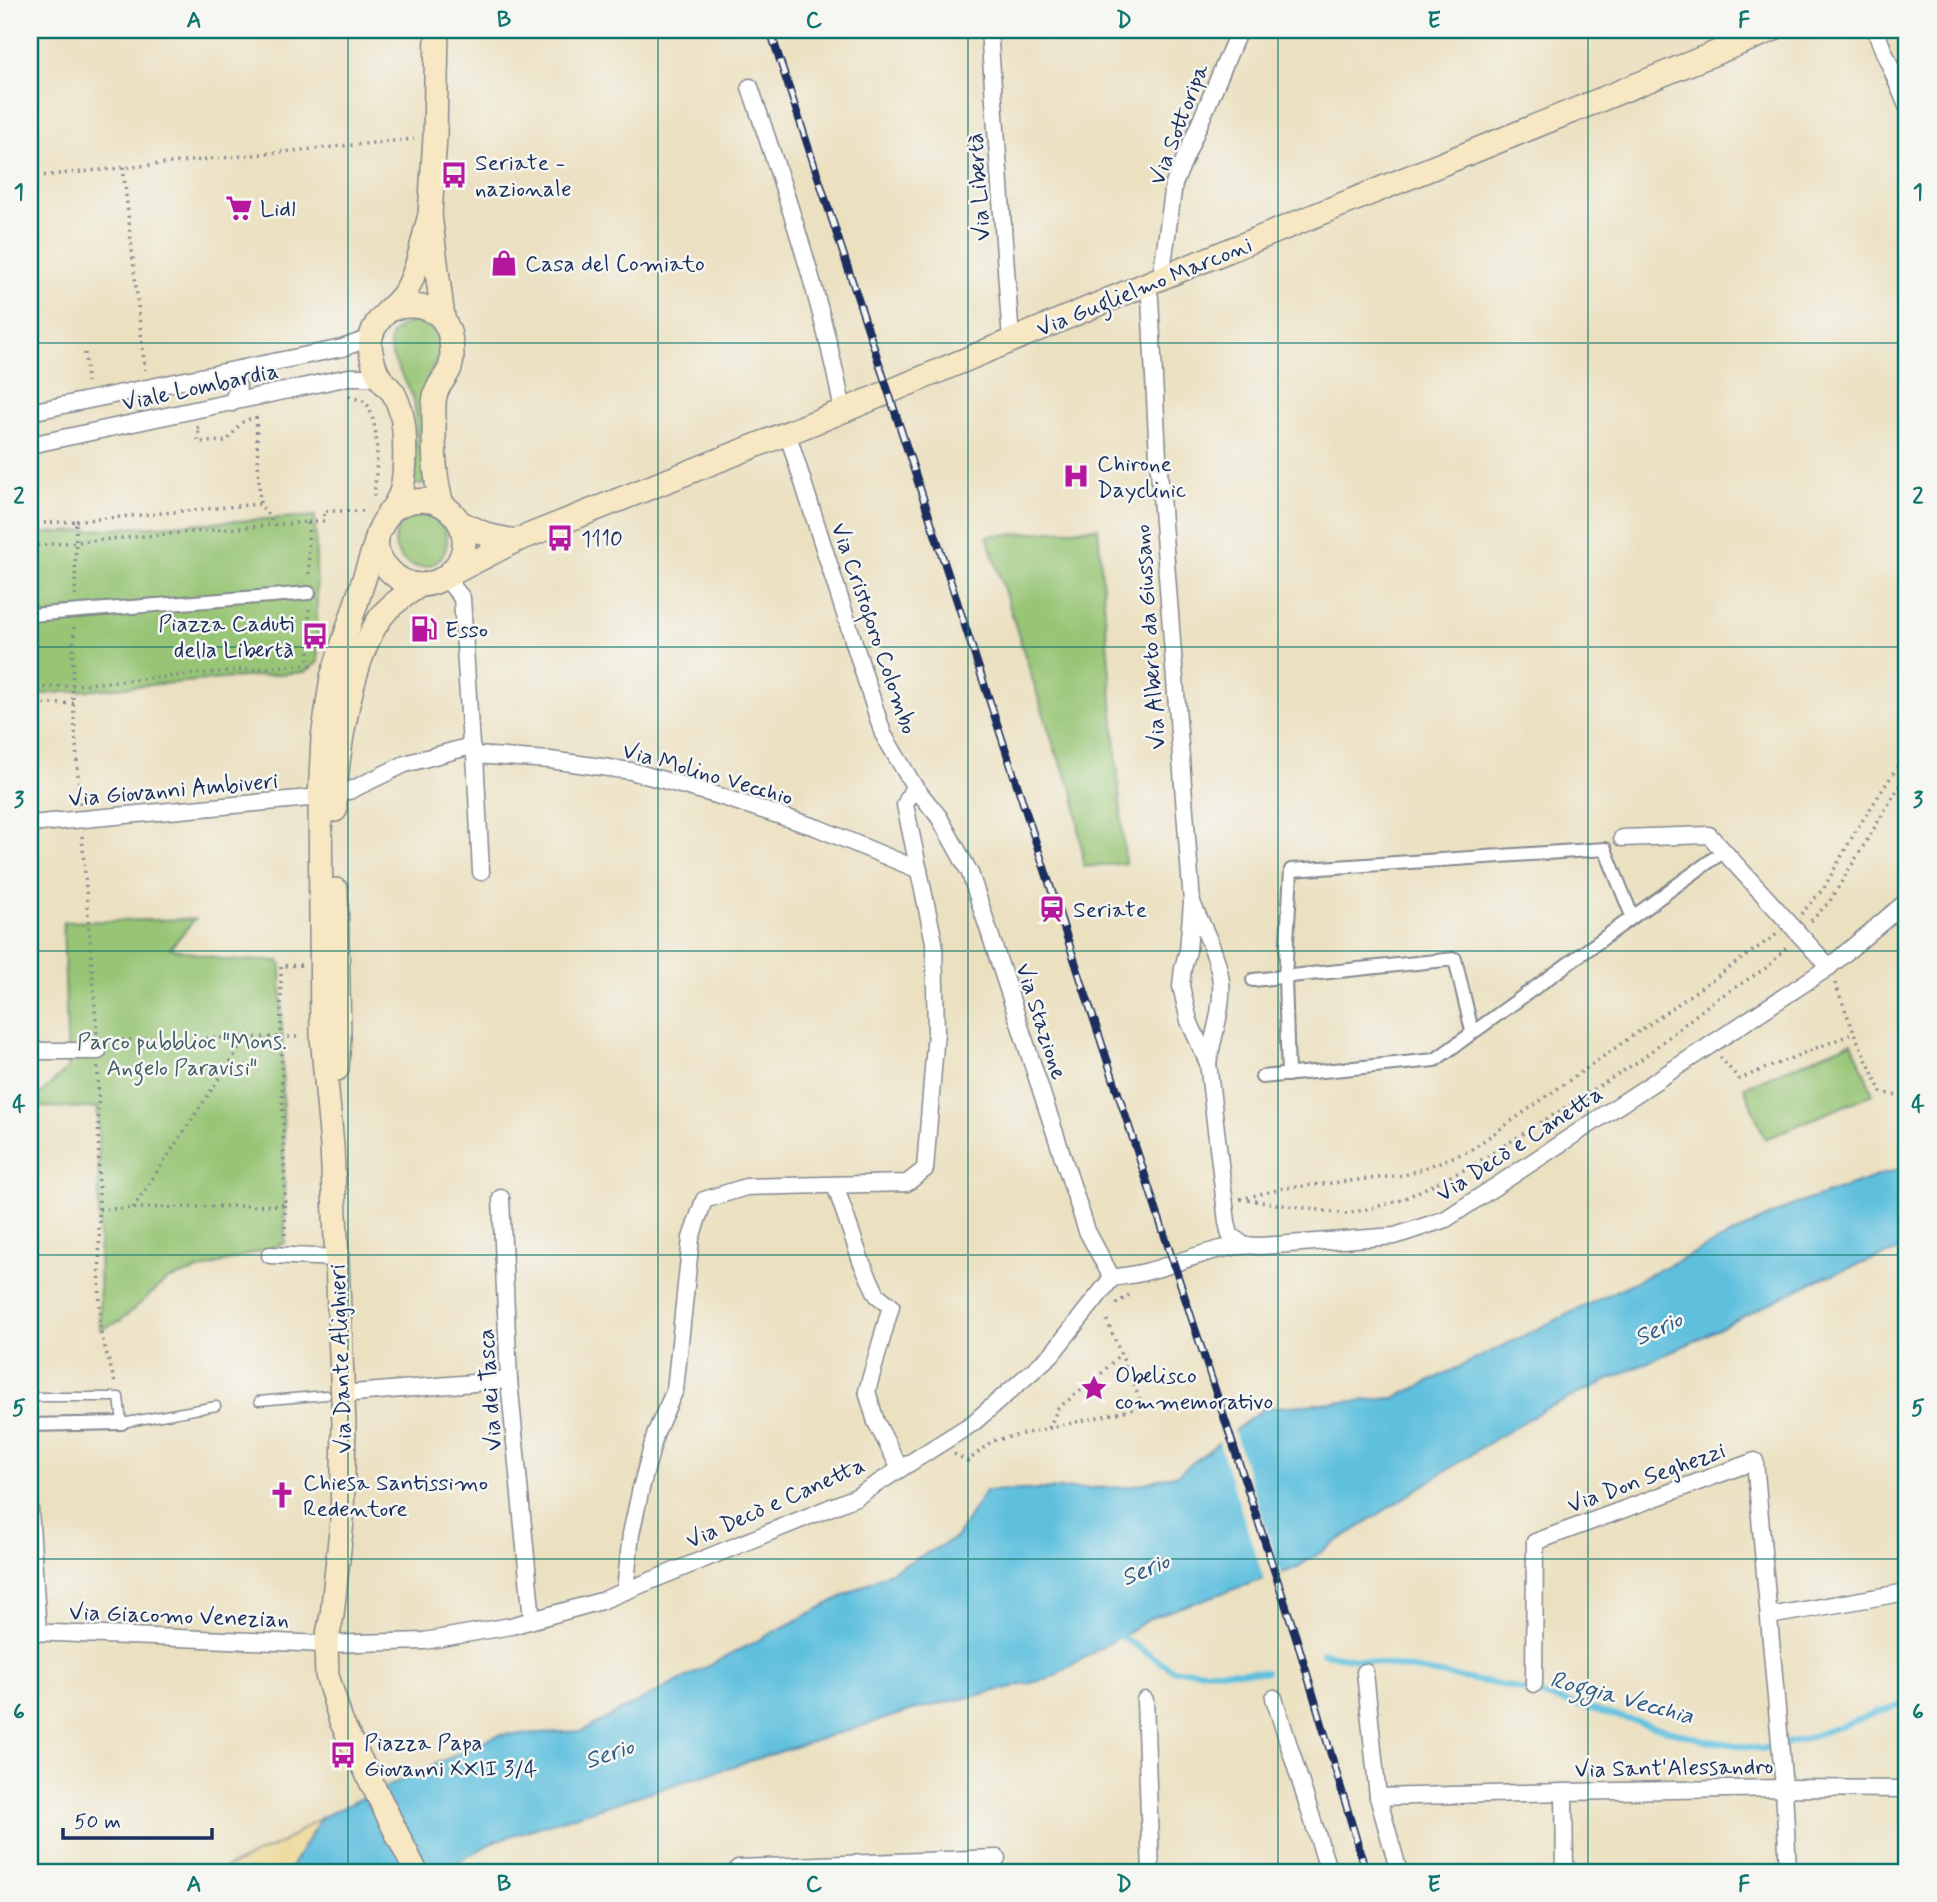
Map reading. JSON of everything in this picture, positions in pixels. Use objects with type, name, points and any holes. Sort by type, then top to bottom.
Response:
[{"type":"main road","points":[[437,30],[430,215],[436,280],[453,351],[450,368],[440,382],[435,396],[434,468],[442,504]]},
{"type":"main road","name":"Via Guglielmo Marconi","points":[[445,578],[515,541],[844,411],[1154,281],[1772,30]]},
{"type":"main road","points":[[430,215],[404,295],[378,321],[370,338],[372,357],[380,377],[392,391],[402,414],[404,430],[402,491],[379,529],[377,539],[385,566],[394,576],[407,583],[420,585],[445,578],[454,569],[463,546],[459,522]]},
{"type":"main road","points":[[389,309],[408,304],[427,308],[443,318]]},
{"type":"main road","points":[[389,512],[401,503],[414,499],[429,499],[442,504],[459,522],[490,536],[515,541]]},
{"type":"main road","name":"Via Dante Alighieri","points":[[377,539],[332,677],[323,738],[320,797],[322,1036],[332,1146],[337,1258],[334,1394],[342,1521],[332,1615],[326,1644],[327,1675],[341,1721],[416,1872]]},
{"type":"main road","name":"Via Dante Alighieri","points":[[332,1146],[338,1037],[335,793],[349,693],[372,632],[386,611],[420,585]]},
{"type":"street","name":"Via Libertà","points":[[989,30],[1012,340]]},
{"type":"street","name":"Via Sottoripa","points":[[1154,281],[1174,184],[1239,30]]},
{"type":"street","points":[[1875,30],[1907,106]]},
{"type":"street","points":[[750,86],[798,230],[834,360],[844,411]]},
{"type":"street","name":"Via Alberto da Giussano","points":[[1154,281],[1150,298],[1158,457],[1192,903]]},
{"type":"street","name":"Viale Lombardia","points":[[31,412],[342,348],[370,338]]},
{"type":"street","points":[[229,372],[238,387],[232,403]]},
{"type":"street","name":"Viale Lombardia","points":[[30,445],[349,377],[380,377]]},
{"type":"street","name":"Via Cristoforo Colombo","points":[[787,432],[883,734],[914,786]]},
{"type":"street","points":[[445,578],[461,598],[481,872]]},
{"type":"street","points":[[30,615],[309,593]]},
{"type":"street","name":"Via Molino Vecchio","points":[[349,790],[405,764],[473,750],[631,771],[818,828],[919,870]]},
{"type":"street","points":[[625,1591],[631,1534],[641,1488],[656,1433],[675,1390],[691,1238],[704,1200],[746,1187],[906,1183],[925,1169],[936,1032],[934,942],[905,805],[914,786]]},
{"type":"street","name":"Via Stazione","points":[[914,786],[939,817],[970,873],[1087,1231],[1112,1278]]},
{"type":"street","name":"Via Giovanni Ambiveri","points":[[30,824],[320,797]]},
{"type":"street","points":[[1622,838],[1709,835],[1829,967]]},
{"type":"street","points":[[1288,1075],[1285,977],[1291,870],[1605,849],[1633,916]]},
{"type":"street","points":[[1262,1077],[1435,1060],[1724,851]]},
{"type":"street","name":"Via Decò e Canetta","points":[[326,1644],[424,1641],[531,1620],[601,1601],[856,1497],[973,1423],[1051,1355],[1112,1278],[1146,1272],[1242,1244],[1261,1246],[1395,1236],[1446,1219],[1829,967],[1907,901]]},
{"type":"street","points":[[1192,903],[1217,963],[1221,983],[1220,1008],[1208,1063]]},
{"type":"street","points":[[1192,903],[1188,950],[1181,986],[1189,1021],[1208,1063],[1230,1235],[1242,1244]]},
{"type":"street","points":[[1188,950],[1202,946],[1211,947]]},
{"type":"street","points":[[1253,980],[1455,959],[1472,1031]]},
{"type":"street","points":[[1189,1021],[1206,1024],[1217,1021]]},
{"type":"street","points":[[30,1051],[98,1045]]},
{"type":"street","points":[[835,1185],[866,1272],[877,1295],[891,1306],[867,1391],[876,1422],[900,1469]]},
{"type":"street","name":"Via dei Tasca","points":[[501,1198],[509,1380],[531,1620]]},
{"type":"street","points":[[278,1255],[337,1258]]},
{"type":"street","points":[[334,1394],[509,1380]]},
{"type":"street","points":[[30,1425],[122,1423]]},
{"type":"street","name":"Via Don Seghezzi","points":[[1534,1684],[1535,1542],[1755,1461],[1784,1788]]},
{"type":"street","points":[[30,1509],[34,1632]]},
{"type":"street","points":[[1769,1616],[1907,1592]]},
{"type":"street","name":"Via Giacomo Venezian","points":[[34,1632],[326,1644]]},
{"type":"street","points":[[1365,1672],[1378,1797],[1399,1872]]},
{"type":"street","points":[[1274,1698],[1329,1872]]},
{"type":"street","points":[[1145,1700],[1151,1872]]},
{"type":"street","name":"Via Sant'Alessandro","points":[[1378,1797],[1784,1788],[1907,1789]]},
{"type":"street","name":"Via Sant'Alessandro","points":[[1784,1788],[1788,1872]]},
{"type":"street","name":"Via Sant'Alessandro","points":[[1564,1792],[1565,1872]]},
{"type":"street","points":[[738,1872],[738,1868],[997,1858]]},
{"type":"lane","points":[[260,1401],[334,1394]]},
{"type":"lane","points":[[30,1397],[119,1397],[122,1423],[216,1406]]},
{"type":"path","points":[[30,177],[435,137]]},
{"type":"path","points":[[123,167],[147,388]]},
{"type":"path","points":[[30,546],[308,522],[324,520],[324,512],[363,510],[373,503],[377,465],[374,415],[366,402],[347,396],[349,377]]},
{"type":"path","points":[[186,430],[199,427],[198,442],[227,442],[241,423],[267,414]]},
{"type":"path","points":[[254,417],[260,504],[275,525]]},
{"type":"path","points":[[30,524],[260,504]]},
{"type":"path","points":[[76,521],[72,685],[98,1045],[100,1330],[119,1397]]},
{"type":"path","points":[[308,522],[309,664]]},
{"type":"path","points":[[30,689],[309,664],[332,677]]},
{"type":"path","points":[[30,705],[74,703]]},
{"type":"path","points":[[1907,752],[1855,832],[1824,888],[1796,929],[1769,966],[1712,1002],[1639,1060],[1458,1173],[1399,1201],[1348,1214],[1239,1199],[1286,1188],[1405,1175],[1469,1151],[1796,929],[1830,901],[1907,774]]},
{"type":"path","points":[[278,1255],[285,1205],[281,967],[303,965]]},
{"type":"path","points":[[1829,967],[1854,1033],[1881,1092],[1907,1098]]},
{"type":"path","points":[[1709,1045],[1739,1079],[1854,1033]]},
{"type":"path","points":[[98,1045],[246,1037],[304,1037]]},
{"type":"path","points":[[133,1208],[246,1037]]},
{"type":"path","points":[[99,1209],[285,1205]]},
{"type":"path","points":[[1113,1306],[1139,1288],[1146,1272]]},
{"type":"path","points":[[929,1451],[949,1451],[968,1461],[992,1441],[1143,1407],[1104,1312]]},
{"type":"path","points":[[1049,1428],[1058,1408],[1098,1377],[1121,1353]]},
{"type":"green space","points":[[411,322],[422,323],[433,330],[440,342],[441,351],[424,387],[424,484],[415,484],[416,432],[412,394],[390,349],[394,331]]},
{"type":"green space","points":[[421,515],[431,517],[439,523],[445,531],[445,551],[439,559],[431,565],[421,567],[411,565],[403,559],[397,551],[395,541],[397,531],[403,523],[411,517]]},
{"type":"green space","points":[[315,516],[318,662],[305,672],[30,695],[30,534]]},
{"type":"green space","points":[[1098,528],[1125,863],[1084,867],[1074,793],[1055,750],[987,536]]},
{"type":"green space","name":"Parco pubblioc \"Mons. Angelo Paravisi\"","points":[[195,919],[170,948],[226,960],[279,961],[281,966],[285,1243],[167,1280],[120,1321],[100,1330],[98,1108],[30,1107],[68,1068],[63,922]]},
{"type":"green space","points":[[1852,1042],[1873,1094],[1765,1139],[1744,1087]]},
{"type":"sand","points":[[322,1817],[288,1872],[216,1872],[281,1843]]},
{"type":"water","name":"Serio","points":[[1907,1166],[1907,1247],[1817,1280],[1688,1344],[1545,1409],[1296,1568],[1155,1616],[1048,1679],[913,1710],[497,1840],[440,1872],[288,1872],[322,1817],[498,1735],[582,1731],[956,1538],[985,1491],[1129,1487],[1178,1474],[1264,1408],[1395,1398],[1791,1206]]},
{"type":"pier","points":[[1233,1428],[1282,1577],[1265,1583],[1218,1439]]},
{"type":"waterway","points":[[1116,1633],[1173,1670],[1266,1672]]},
{"type":"waterway","name":"Roggia Vecchia","points":[[1323,1653],[1507,1686],[1704,1740],[1762,1749],[1804,1739],[1907,1702]]},
{"type":"railway","points":[[770,30],[1296,1637],[1366,1872]]},
{"type":"place","name":"Seriate - nazionale","points":[[454,175]]},
{"type":"place","name":"Lidl","points":[[239,208]]},
{"type":"place","name":"Casa del Comiato","points":[[504,263]]},
{"type":"place","name":"Chirone Dayclinic","points":[[1076,476]]},
{"type":"place","name":"1110","points":[[560,538]]},
{"type":"place","name":"Esso","points":[[424,629]]},
{"type":"place","name":"Piazza Caduti della Libertà","points":[[315,636]]},
{"type":"place","name":"Seriate","points":[[1052,909]]},
{"type":"place","name":"Obelisco commemorativo","points":[[1094,1388]]},
{"type":"place","name":"Chiesa Santissimo Redentore","points":[[282,1495]]},
{"type":"place","name":"Piazza Papa Giovanni XXII 3/4","points":[[343,1755]]}]
